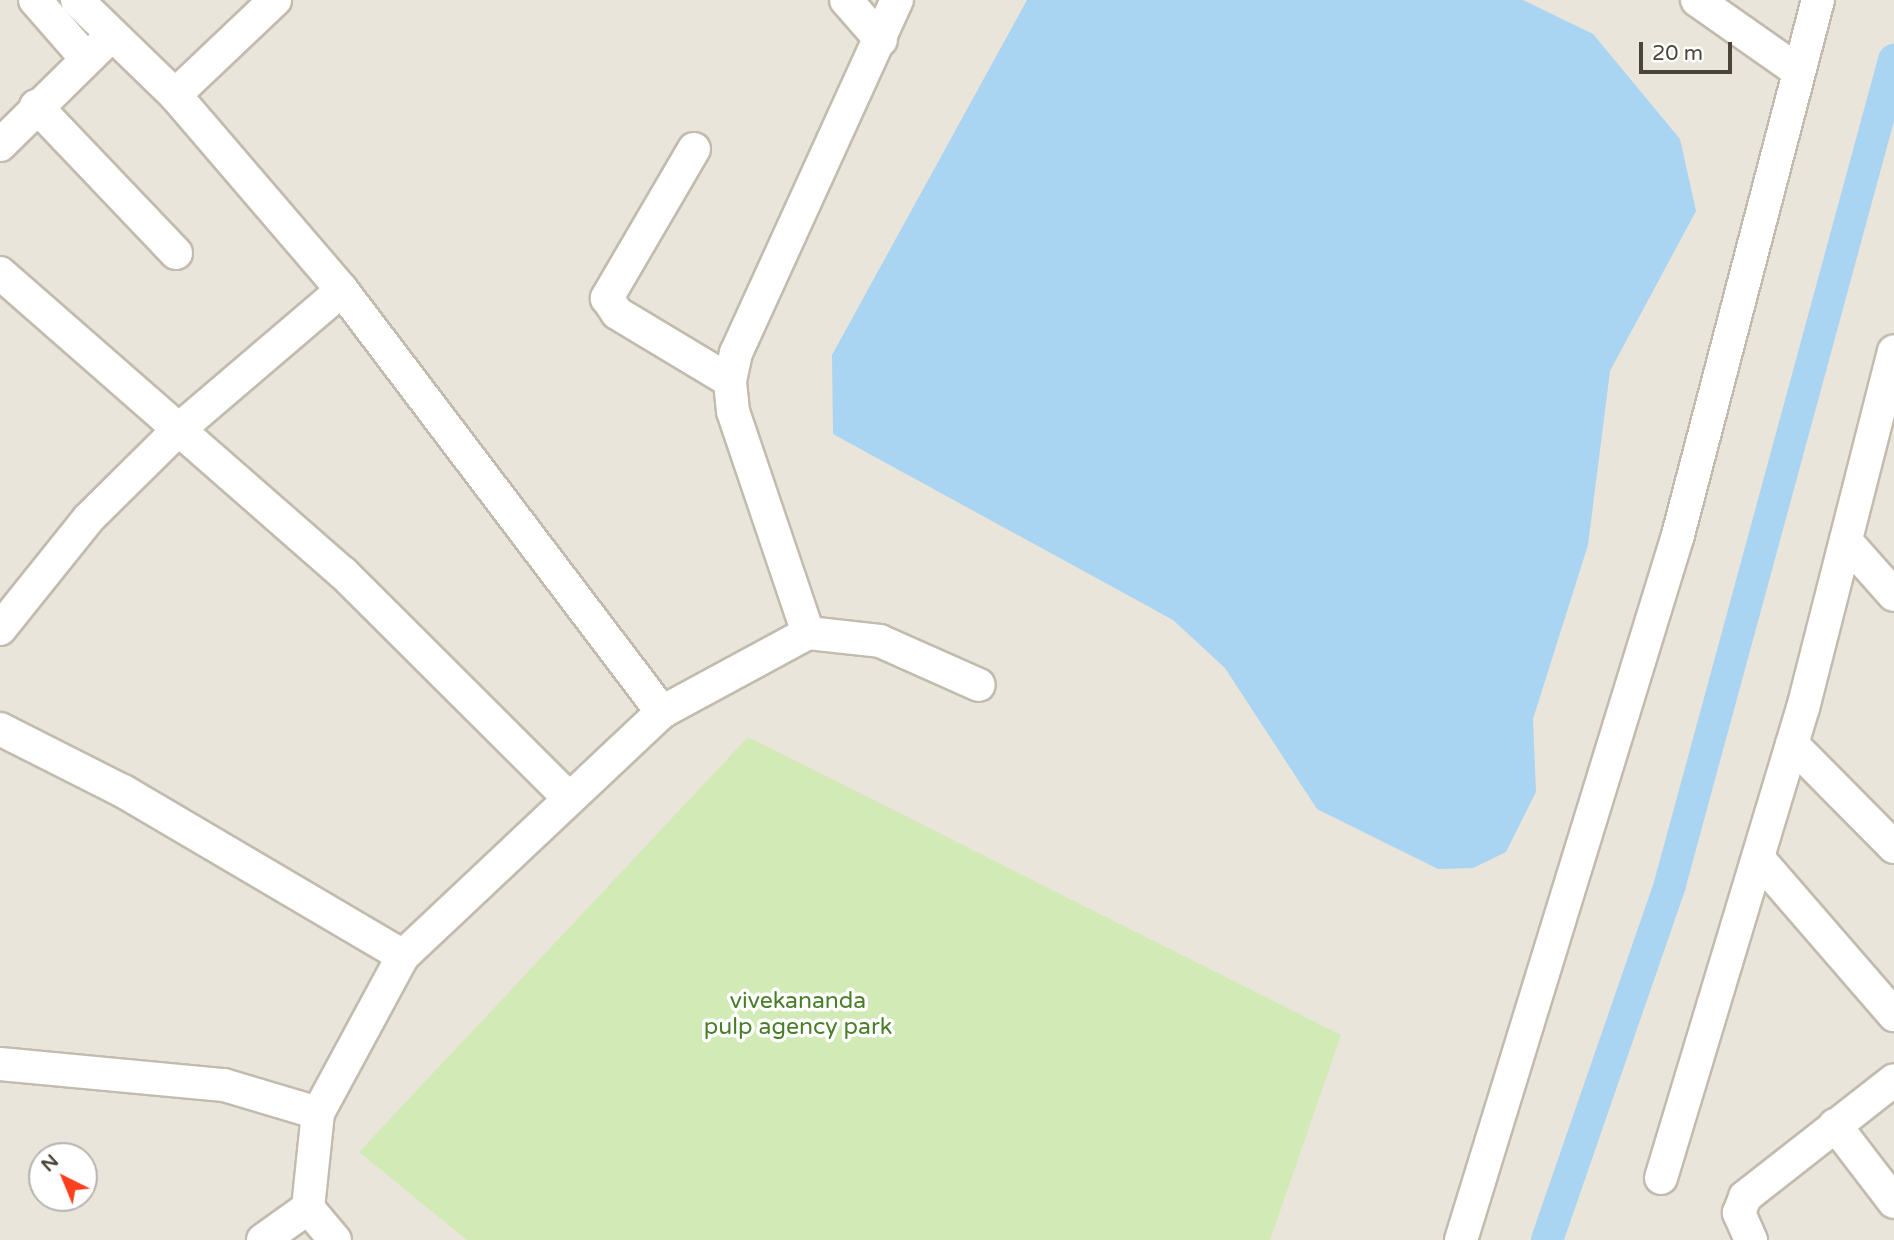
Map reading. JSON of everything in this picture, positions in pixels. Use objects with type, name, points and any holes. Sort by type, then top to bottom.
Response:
[{"type":"street","points":[[35,0],[97,46],[175,95],[328,304],[662,712]]},
{"type":"street","points":[[77,0],[97,46]]},
{"type":"street","points":[[175,95],[275,0]]},
{"type":"street","points":[[846,0],[881,40]]},
{"type":"street","points":[[808,633],[733,411],[730,381],[736,354],[897,0]]},
{"type":"street","points":[[1696,0],[1798,71]]},
{"type":"street","points":[[1461,1240],[1678,535],[1818,0]]},
{"type":"street","points":[[2,137],[97,46]]},
{"type":"street","points":[[37,106],[176,253]]},
{"type":"street","points":[[694,149],[607,298],[617,313],[730,381]]},
{"type":"street","points":[[0,273],[177,431],[343,573],[569,798]]},
{"type":"street","points":[[0,629],[88,519],[177,431],[328,304]]},
{"type":"street","points":[[1661,1178],[1792,744],[1894,351]]},
{"type":"street","points":[[1846,541],[1894,595]]},
{"type":"street","points":[[335,1240],[308,1208],[318,1113],[403,956],[662,712],[808,633],[880,642],[979,685]]},
{"type":"street","points":[[0,730],[123,791],[403,956]]},
{"type":"street","points":[[1792,744],[1894,847]]},
{"type":"street","points":[[1758,858],[1894,1015]]},
{"type":"street","points":[[0,1064],[224,1085],[318,1113]]},
{"type":"street","points":[[1751,1240],[1739,1213],[1745,1197],[1894,1080]]},
{"type":"street","points":[[1835,1125],[1894,1202]]},
{"type":"street","points":[[263,1240],[308,1208]]},
{"type":"shaded area","points":[[0,0],[1894,0],[1894,1240],[0,1240]]},
{"type":"green space","name":"vivekananda pulp agency park","points":[[748,737],[1341,1035],[1270,1240],[467,1240],[359,1152]]},
{"type":"water","points":[[1027,0],[1523,0],[1593,34],[1680,139],[1696,211],[1610,371],[1588,545],[1533,719],[1536,792],[1506,852],[1473,868],[1438,869],[1317,809],[1225,668],[1173,620],[833,434],[832,355]]},
{"type":"waterway","points":[[1547,1240],[1670,884],[1894,60]]}]
